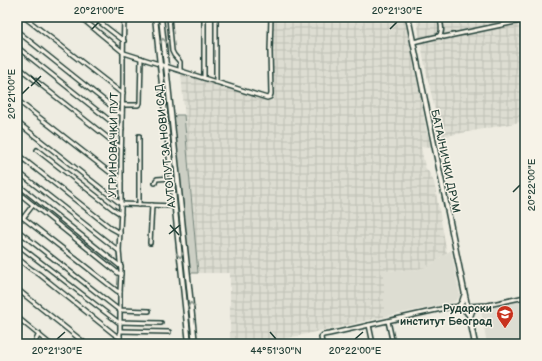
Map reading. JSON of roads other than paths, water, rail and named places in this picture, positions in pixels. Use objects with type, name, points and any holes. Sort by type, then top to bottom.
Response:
[{"type":"main road","name":"АУТОПУТ ЗА НОВИ САД","points":[[155,17],[189,344]]},
{"type":"main road","name":"АУТОПУТ ЗА НОВИ САД","points":[[161,17],[195,344]]},
{"type":"main road","name":"БАТАЈНИЧКИ ДРУМ","points":[[408,17],[475,344]]},
{"type":"main road","points":[[464,294],[460,307],[466,311],[470,318]]},
{"type":"main road","points":[[470,318],[472,311],[477,307]]},
{"type":"street","points":[[24,17],[119,92],[123,93]]},
{"type":"street","points":[[80,17],[124,52],[266,98],[270,97],[271,94],[271,17]]},
{"type":"street","points":[[93,17],[124,41]]},
{"type":"street","name":"УГРИНОВАЧКИ ПУТ","points":[[120,344],[121,267],[119,250],[121,214],[124,17]]},
{"type":"street","points":[[169,17],[172,51],[180,61],[180,70]]},
{"type":"street","points":[[204,17],[204,78]]},
{"type":"street","points":[[216,17],[216,82]]},
{"type":"street","points":[[439,36],[442,30],[440,17]]},
{"type":"street","points":[[413,42],[525,20]]},
{"type":"street","points":[[17,32],[120,113],[122,113]]},
{"type":"street","points":[[17,47],[122,129]]},
{"type":"street","points":[[123,105],[138,106],[140,103],[142,58]]},
{"type":"street","points":[[17,66],[117,145],[122,147]]},
{"type":"street","points":[[17,100],[121,181]]},
{"type":"street","points":[[17,122],[121,204],[174,206]]},
{"type":"street","points":[[139,136],[139,205]]},
{"type":"street","points":[[37,150],[121,214]]},
{"type":"street","points":[[17,154],[111,228],[120,233]]},
{"type":"street","points":[[17,171],[119,250]]},
{"type":"street","points":[[155,183],[157,179],[172,178]]},
{"type":"street","points":[[17,184],[121,267]]},
{"type":"street","points":[[21,195],[121,274]]},
{"type":"street","points":[[24,218],[33,205]]},
{"type":"street","points":[[150,243],[152,205]]},
{"type":"street","points":[[17,213],[120,292]]},
{"type":"street","points":[[17,230],[120,310],[149,311]]},
{"type":"street","points":[[17,244],[117,322],[161,323]]},
{"type":"street","points":[[17,258],[114,334],[120,336]]},
{"type":"street","points":[[17,289],[86,344]]},
{"type":"street","points":[[322,344],[321,338],[323,335],[446,308],[477,307],[525,297]]},
{"type":"street","points":[[17,317],[50,344]]},
{"type":"street","points":[[388,321],[393,344]]},
{"type":"street","points":[[369,325],[373,344]]},
{"type":"street","points":[[120,331],[169,332]]},
{"type":"street","points":[[34,344],[39,334]]},
{"type":"place","name":"Рударски институт Београд","points":[[505,329]]}]
